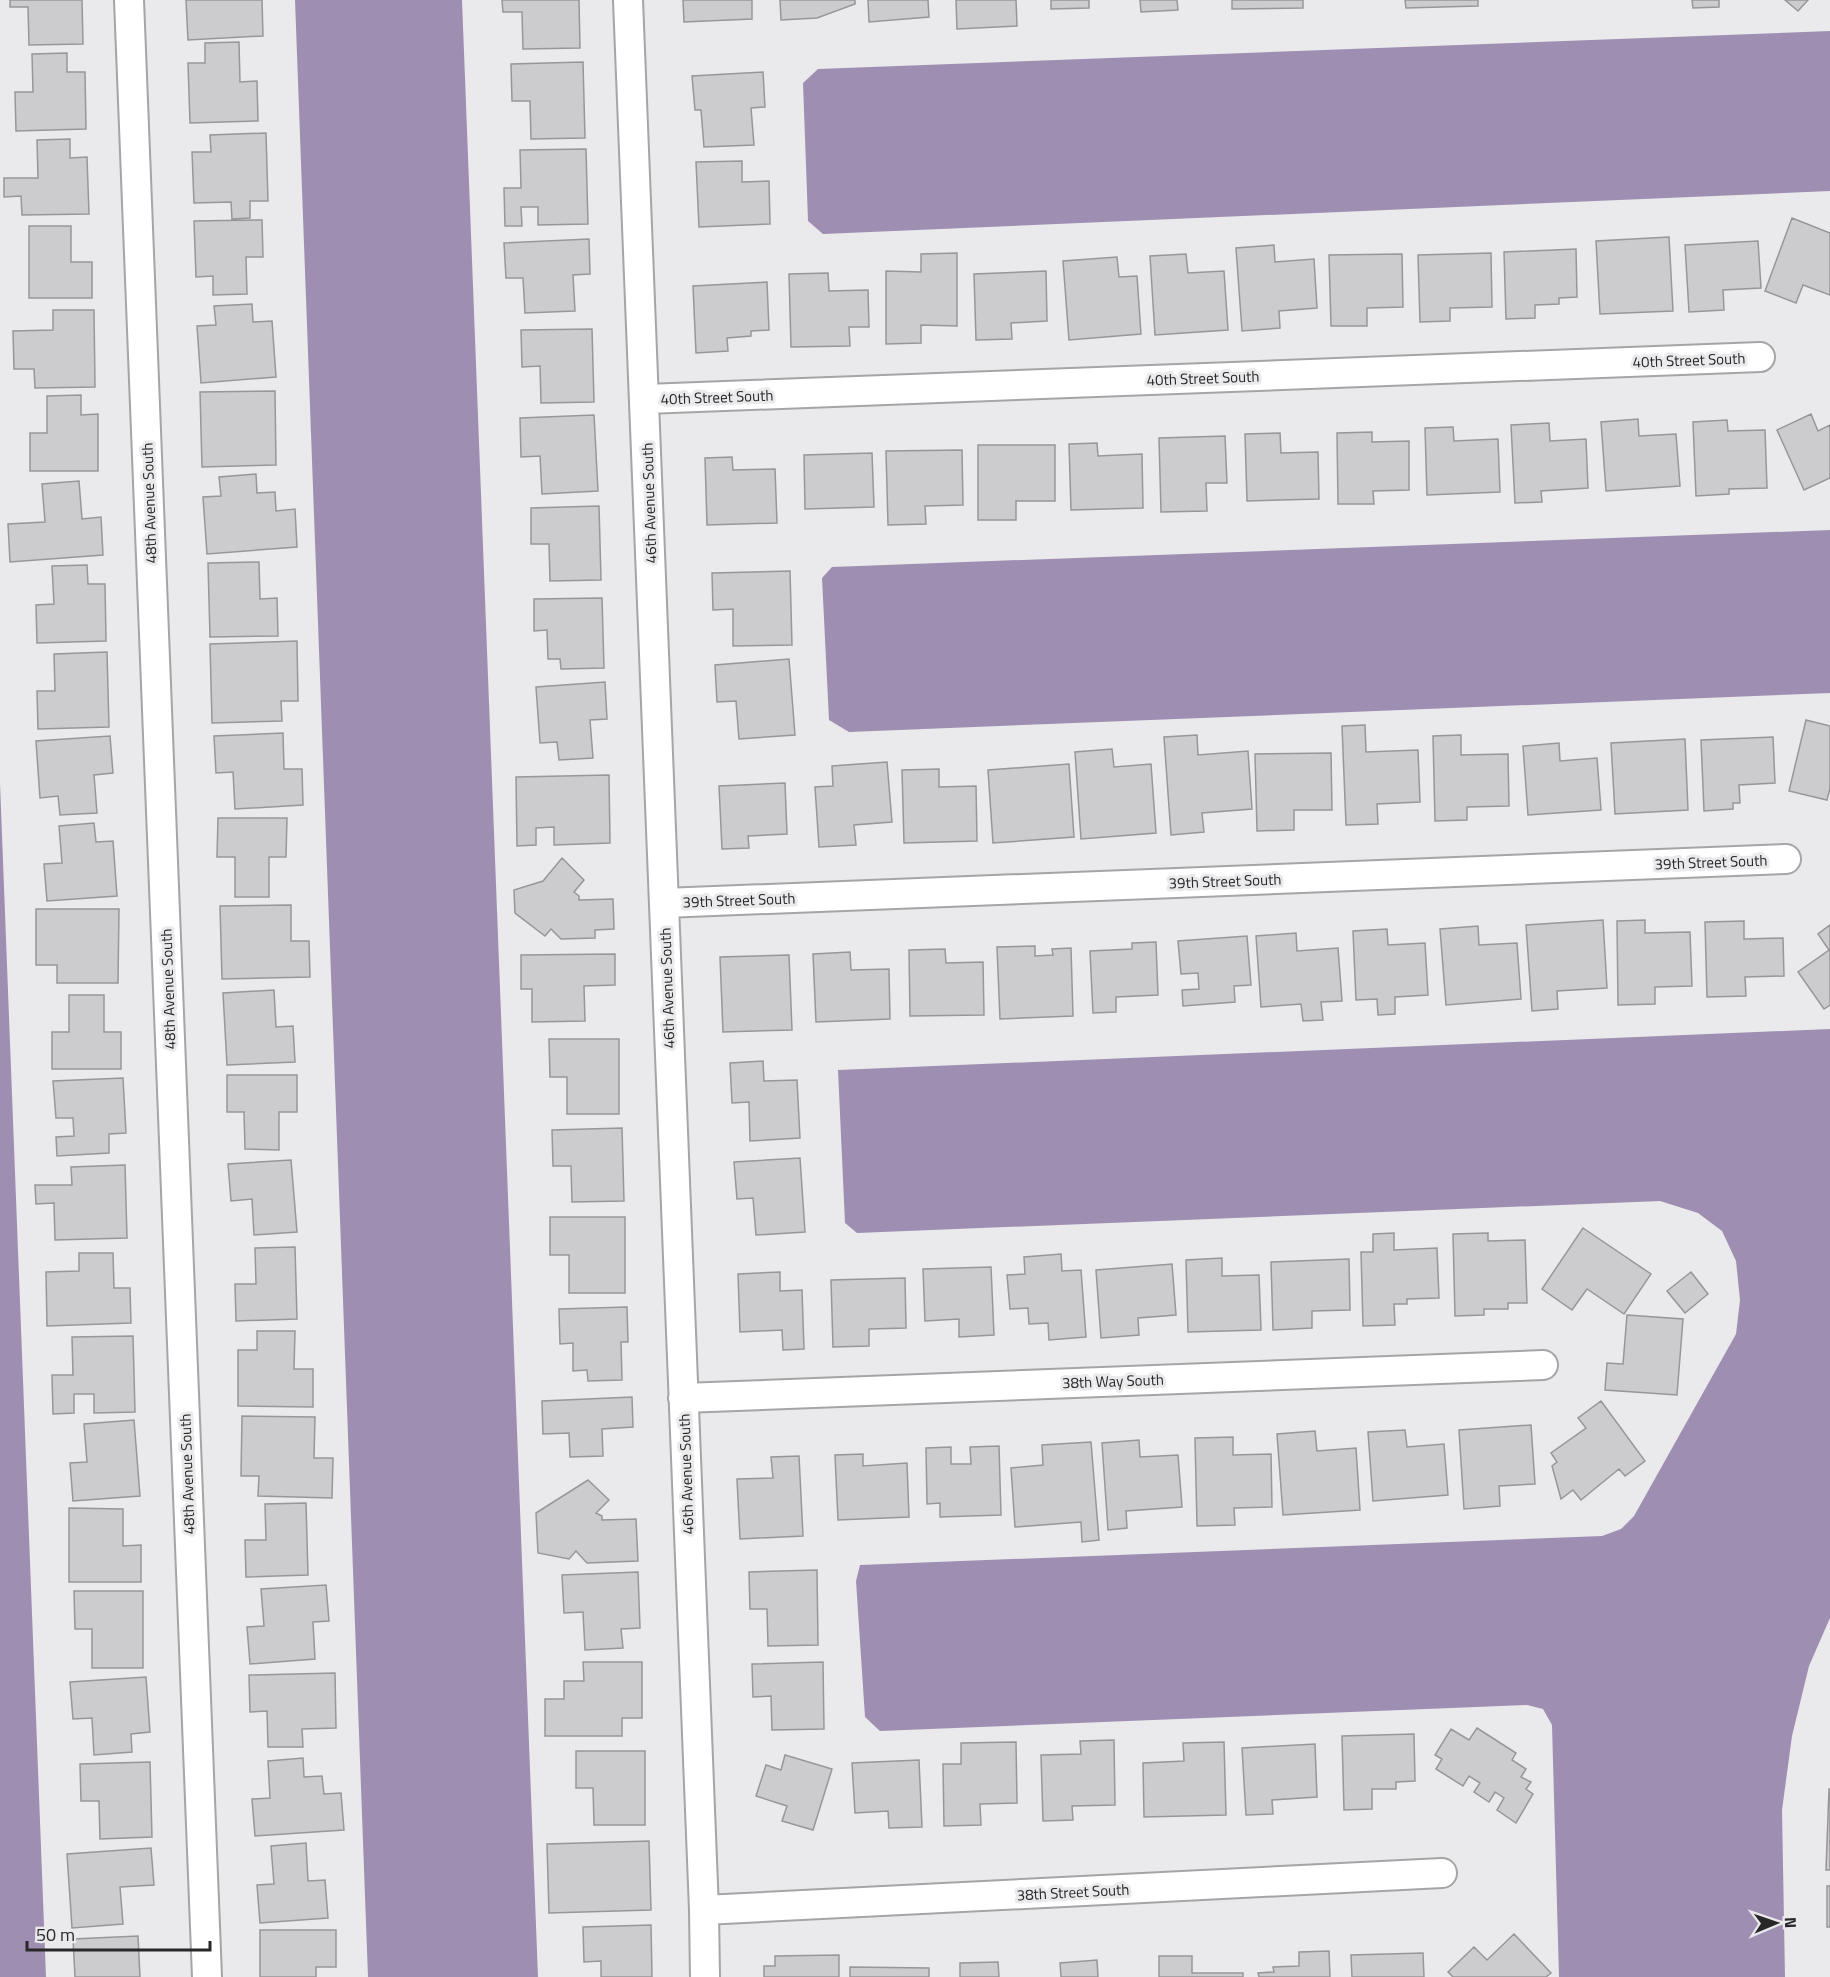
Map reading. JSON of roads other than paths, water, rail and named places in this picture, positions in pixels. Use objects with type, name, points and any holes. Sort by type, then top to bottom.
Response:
[{"type":"street","name":"48th Avenue South","points":[[129,0],[207,1977]]},
{"type":"street","name":"46th Avenue South","points":[[628,0],[646,399],[705,1977]]},
{"type":"street","name":"40th Street South","points":[[646,399],[1760,357]]},
{"type":"street","name":"39th Street South","points":[[664,903],[1786,859]]},
{"type":"street","name":"38th Way South","points":[[683,1398],[1543,1365]]},
{"type":"street","name":"38th Street South","points":[[704,1910],[1442,1873]]}]
